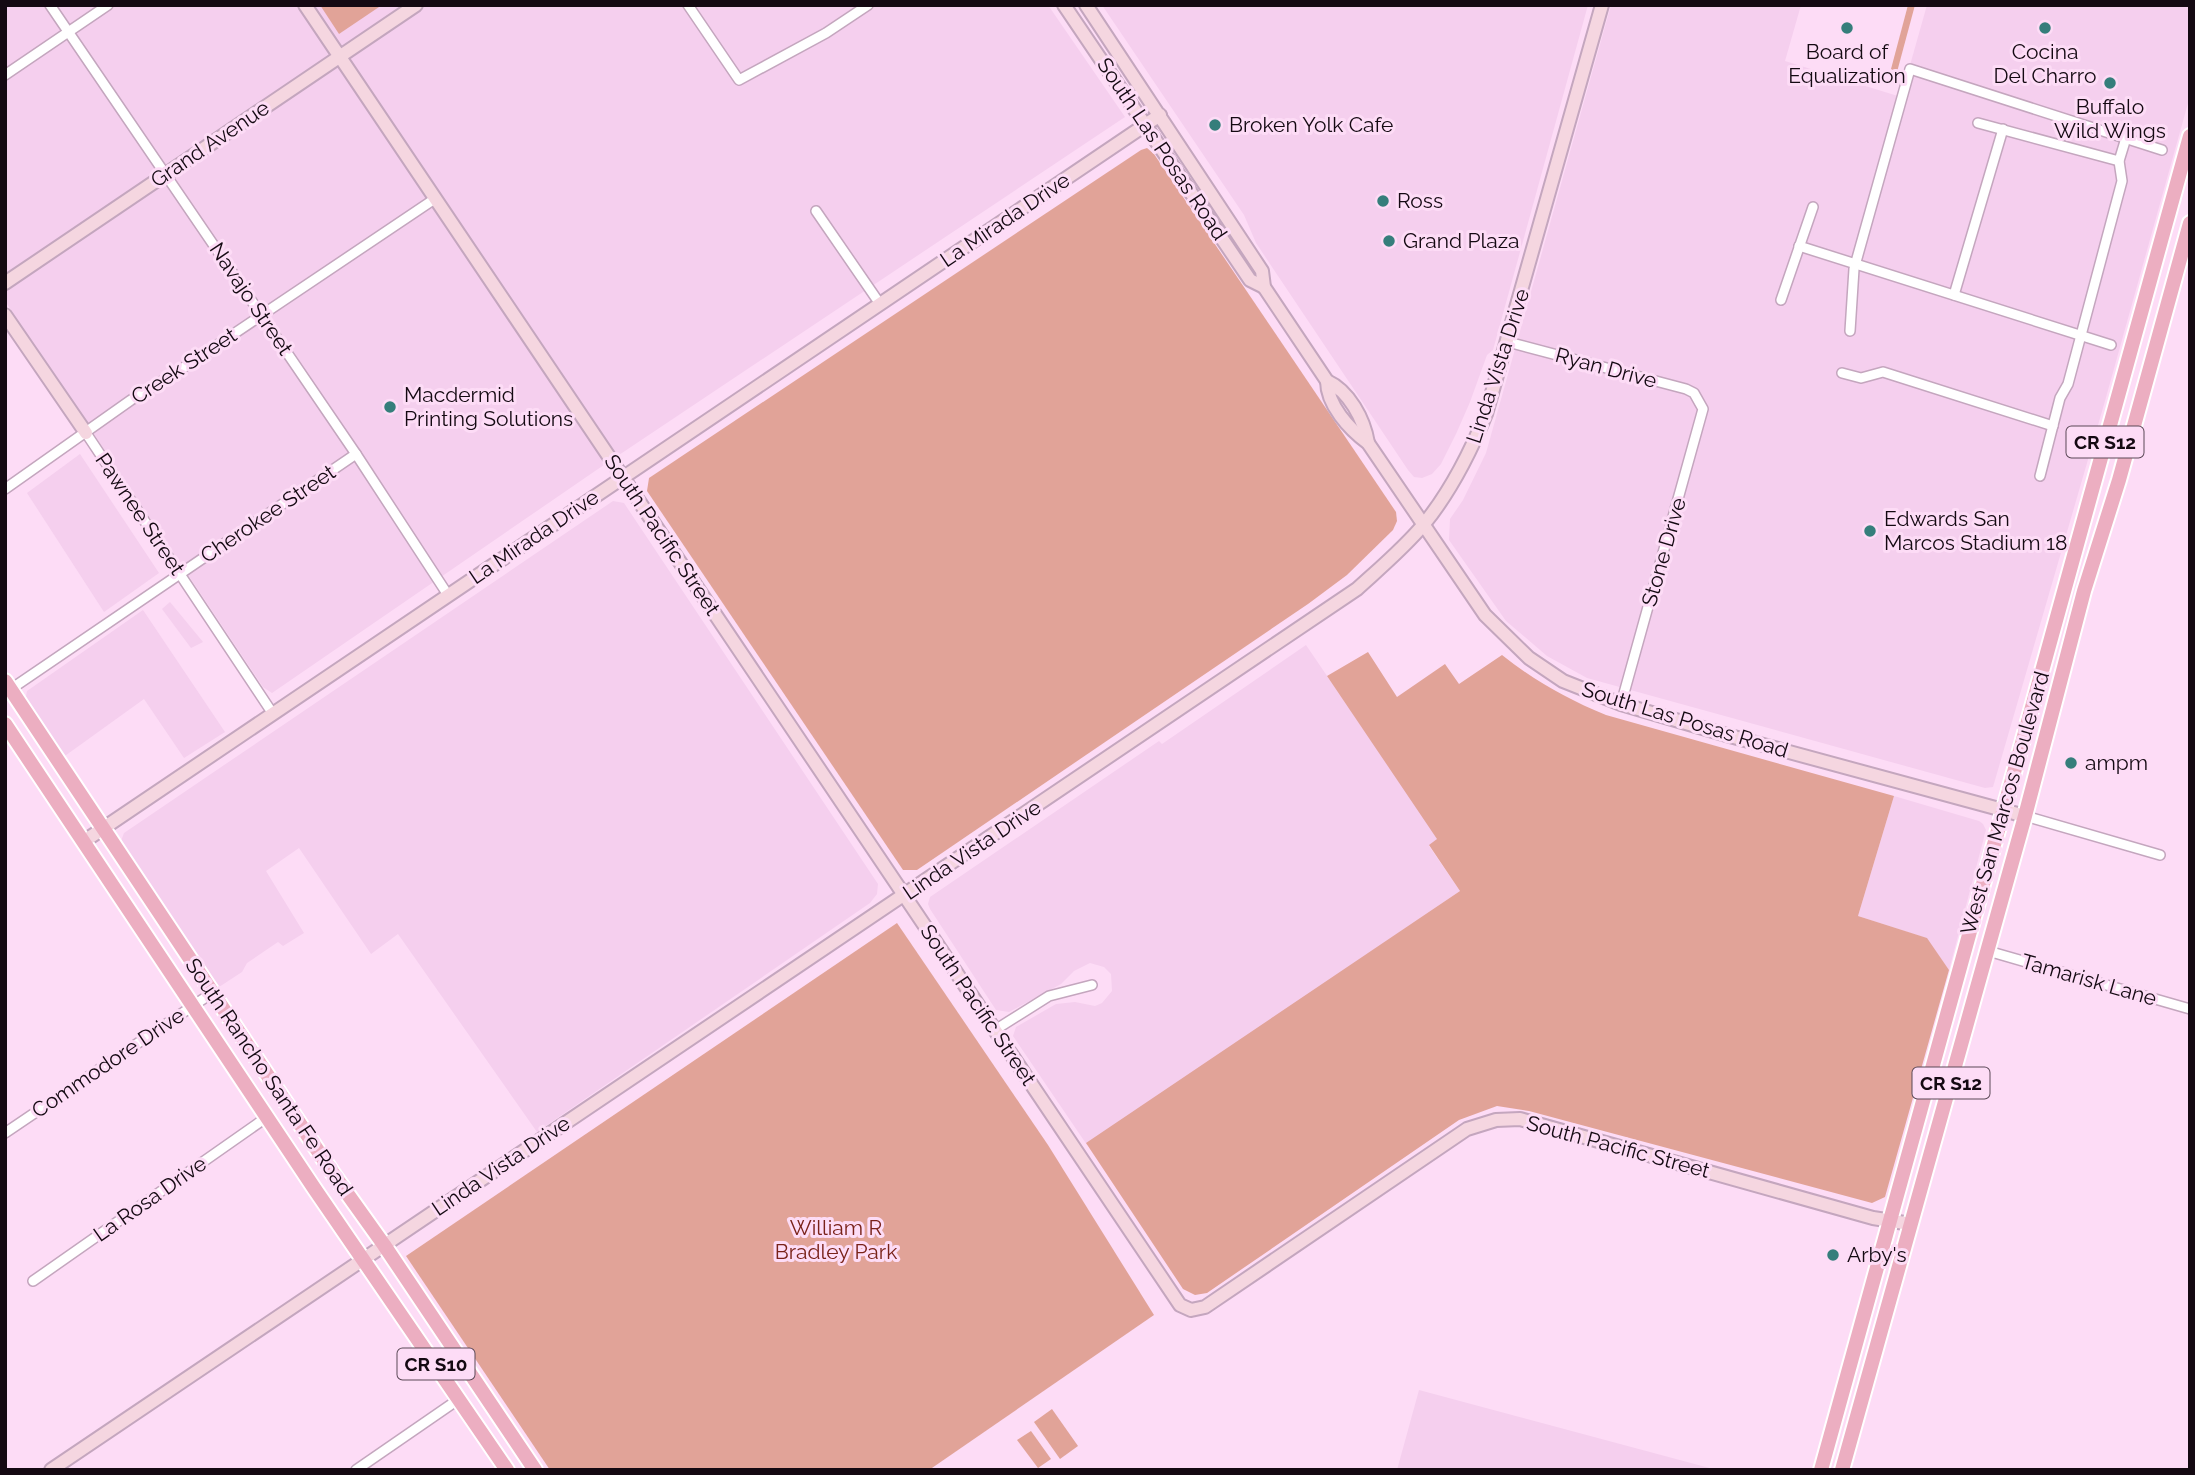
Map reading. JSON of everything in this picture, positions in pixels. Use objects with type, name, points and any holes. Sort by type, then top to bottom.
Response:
[{"type":"main road","name":"South Pacific Street","points":[[305,5],[1180,1305],[1191,1310],[1205,1307],[1467,1129],[1496,1120],[1520,1119],[1888,1220],[1911,1224]]},
{"type":"main road","name":"Grand Avenue","points":[[5,283],[416,5]]},
{"type":"main road","name":"South Las Posas Road","points":[[1064,5],[1250,280],[1264,287]]},
{"type":"main road","name":"South Las Posas Road","points":[[1086,5],[1262,271],[1264,287],[1327,381],[1338,386],[1365,424],[1368,443],[1469,593],[1504,635],[1529,658],[1563,681],[1621,704],[2025,816]]},
{"type":"main road","name":"Linda Vista Drive","points":[[51,1470],[1357,589],[1424,524],[1469,456],[1486,414],[1508,342],[1602,5]]},
{"type":"main road","name":"La Mirada Drive","points":[[83,842],[1160,115]]},
{"type":"main road","name":"West San Marcos Boulevard","points":[[1821,1470],[2190,136]]},
{"type":"main road","name":"West San Marcos Boulevard","points":[[1842,1470],[1988,951],[2084,591],[2119,480],[2190,223]]},
{"type":"main road","name":"Pawnee Street","points":[[5,315],[86,433]]},
{"type":"main road","points":[[2130,351],[2152,358]]},
{"type":"main road","points":[[2066,662],[2063,645],[2065,625],[2081,564],[2074,554]]},
{"type":"main road","name":"South Rancho Santa Fe Road","points":[[7,688],[535,1470]]},
{"type":"main road","name":"South Rancho Santa Fe Road","points":[[5,723],[267,1118],[507,1470]]},
{"type":"street","name":"Navajo Street","points":[[50,5],[356,454],[448,595]]},
{"type":"street","points":[[5,75],[108,5]]},
{"type":"street","points":[[688,5],[739,80],[826,33],[869,5]]},
{"type":"street","points":[[1850,331],[1856,264],[1910,69],[2162,150]]},
{"type":"street","points":[[1978,123],[2119,161]]},
{"type":"street","points":[[1954,295],[2003,129]]},
{"type":"street","points":[[2040,476],[2060,398],[2068,384],[2122,181],[2119,161],[2126,138]]},
{"type":"street","name":"Creek Street","points":[[5,489],[131,400],[436,198]]},
{"type":"street","points":[[1781,300],[1813,207]]},
{"type":"street","points":[[816,211],[880,304]]},
{"type":"street","points":[[1799,246],[2111,345]]},
{"type":"street","name":"Ryan Drive","points":[[1508,342],[1686,389],[1694,393],[1700,401]]},
{"type":"street","points":[[1842,373],[1861,378],[1884,372],[2053,426]]},
{"type":"street","name":"Stone Drive","points":[[1621,704],[1702,418],[1700,401]]},
{"type":"street","name":"Pawnee Street","points":[[86,433],[273,714]]},
{"type":"street","name":"Cherokee Street","points":[[7,688],[181,574],[356,454]]},
{"type":"street","points":[[2025,816],[2160,855]]},
{"type":"street","name":"Tamarisk Lane","points":[[1988,951],[2190,1009]]},
{"type":"street","points":[[995,1030],[1049,996],[1092,985]]},
{"type":"street","name":"Commodore Drive","points":[[5,1133],[212,993]]},
{"type":"street","name":"La Rosa Drive","points":[[33,1281],[267,1118]]},
{"type":"street","points":[[356,1470],[459,1399]]},
{"type":"shaded area","points":[[5,5],[1048,5],[1125,117],[598,469],[272,693],[263,687],[5,301]]},
{"type":"shaded area","name":"Grand Plaza","points":[[1102,5],[1588,5],[1493,350],[1487,355],[1456,434],[1441,464],[1432,474],[1422,478],[1414,477],[1408,470],[1256,243],[1244,215]]},
{"type":"shaded area","points":[[1611,5],[1801,5],[1785,61],[1901,97],[1927,5],[2190,5],[2190,96],[1993,787],[1985,788],[1587,678],[1547,656],[1506,621],[1449,540],[1450,519],[1463,500],[1486,453]]},
{"type":"shaded area","points":[[80,454],[159,573],[104,612],[27,493]]},
{"type":"shaded area","points":[[613,501],[624,503],[878,884],[877,894],[870,903],[537,1132],[398,934],[371,954],[299,848],[266,871],[304,933],[283,946],[278,942],[247,963],[242,972],[219,987],[121,846],[121,841],[124,833]]},
{"type":"shaded area","points":[[170,602],[203,642],[191,648],[162,609]]},
{"type":"shaded area","points":[[143,610],[225,732],[184,758],[144,699],[62,758],[25,702],[27,691]]},
{"type":"shaded area","points":[[1306,645],[1438,839],[1429,846],[1460,891],[1087,1145],[1013,1036],[1016,1027],[1056,1004],[1075,1002],[1095,1006],[1102,1003],[1112,991],[1111,974],[1104,967],[1090,963],[1074,971],[1061,984],[1009,1012],[996,1010],[930,909],[930,897]]},
{"type":"shaded area","points":[[1894,796],[1979,821],[1986,830],[1949,970],[1926,938],[1858,916]]},
{"type":"shaded area","points":[[1419,1390],[1527,1419],[1717,1470],[1397,1470]]},
{"type":"green space","points":[[320,5],[382,5],[339,34]]},
{"type":"green space","points":[[1908,5],[1915,5],[1897,72],[1891,69]]},
{"type":"green space","points":[[1147,148],[1154,154],[1396,512],[1397,521],[1393,530],[1347,575],[1308,604],[917,870],[903,870],[647,491],[649,478]]},
{"type":"green space","points":[[1368,652],[1397,697],[1445,664],[1459,684],[1502,655],[1552,689],[1606,715],[1894,796],[1858,916],[1927,938],[1949,970],[1885,1197],[1872,1203],[1529,1111],[1497,1106],[1459,1120],[1207,1293],[1195,1295],[1183,1289],[1086,1143],[1460,891],[1429,845],[1437,839],[1327,676]]},
{"type":"green space","name":"William R Bradley Park","points":[[897,923],[1048,1145],[1154,1315],[929,1470],[550,1470],[406,1256]]},
{"type":"green space","points":[[1052,1409],[1078,1446],[1060,1459],[1034,1422]]},
{"type":"green space","points":[[1031,1431],[1051,1459],[1038,1468],[1017,1440]]},
{"type":"place","name":"Board of Equalization","points":[[1847,28]]},
{"type":"place","name":"Cocina Del Charro","points":[[2045,28]]},
{"type":"place","name":"Buffalo Wild Wings","points":[[2110,83]]},
{"type":"place","name":"Broken Yolk Cafe","points":[[1215,125]]},
{"type":"place","name":"Ross","points":[[1383,201]]},
{"type":"place","name":"Grand Plaza","points":[[1389,241]]},
{"type":"place","name":"Macdermid Printing Solutions","points":[[390,407]]},
{"type":"place","name":"Edwards San Marcos Stadium 18","points":[[1870,531]]},
{"type":"place","name":"ampm","points":[[2071,763]]},
{"type":"place","name":"Arby's","points":[[1833,1255]]}]
